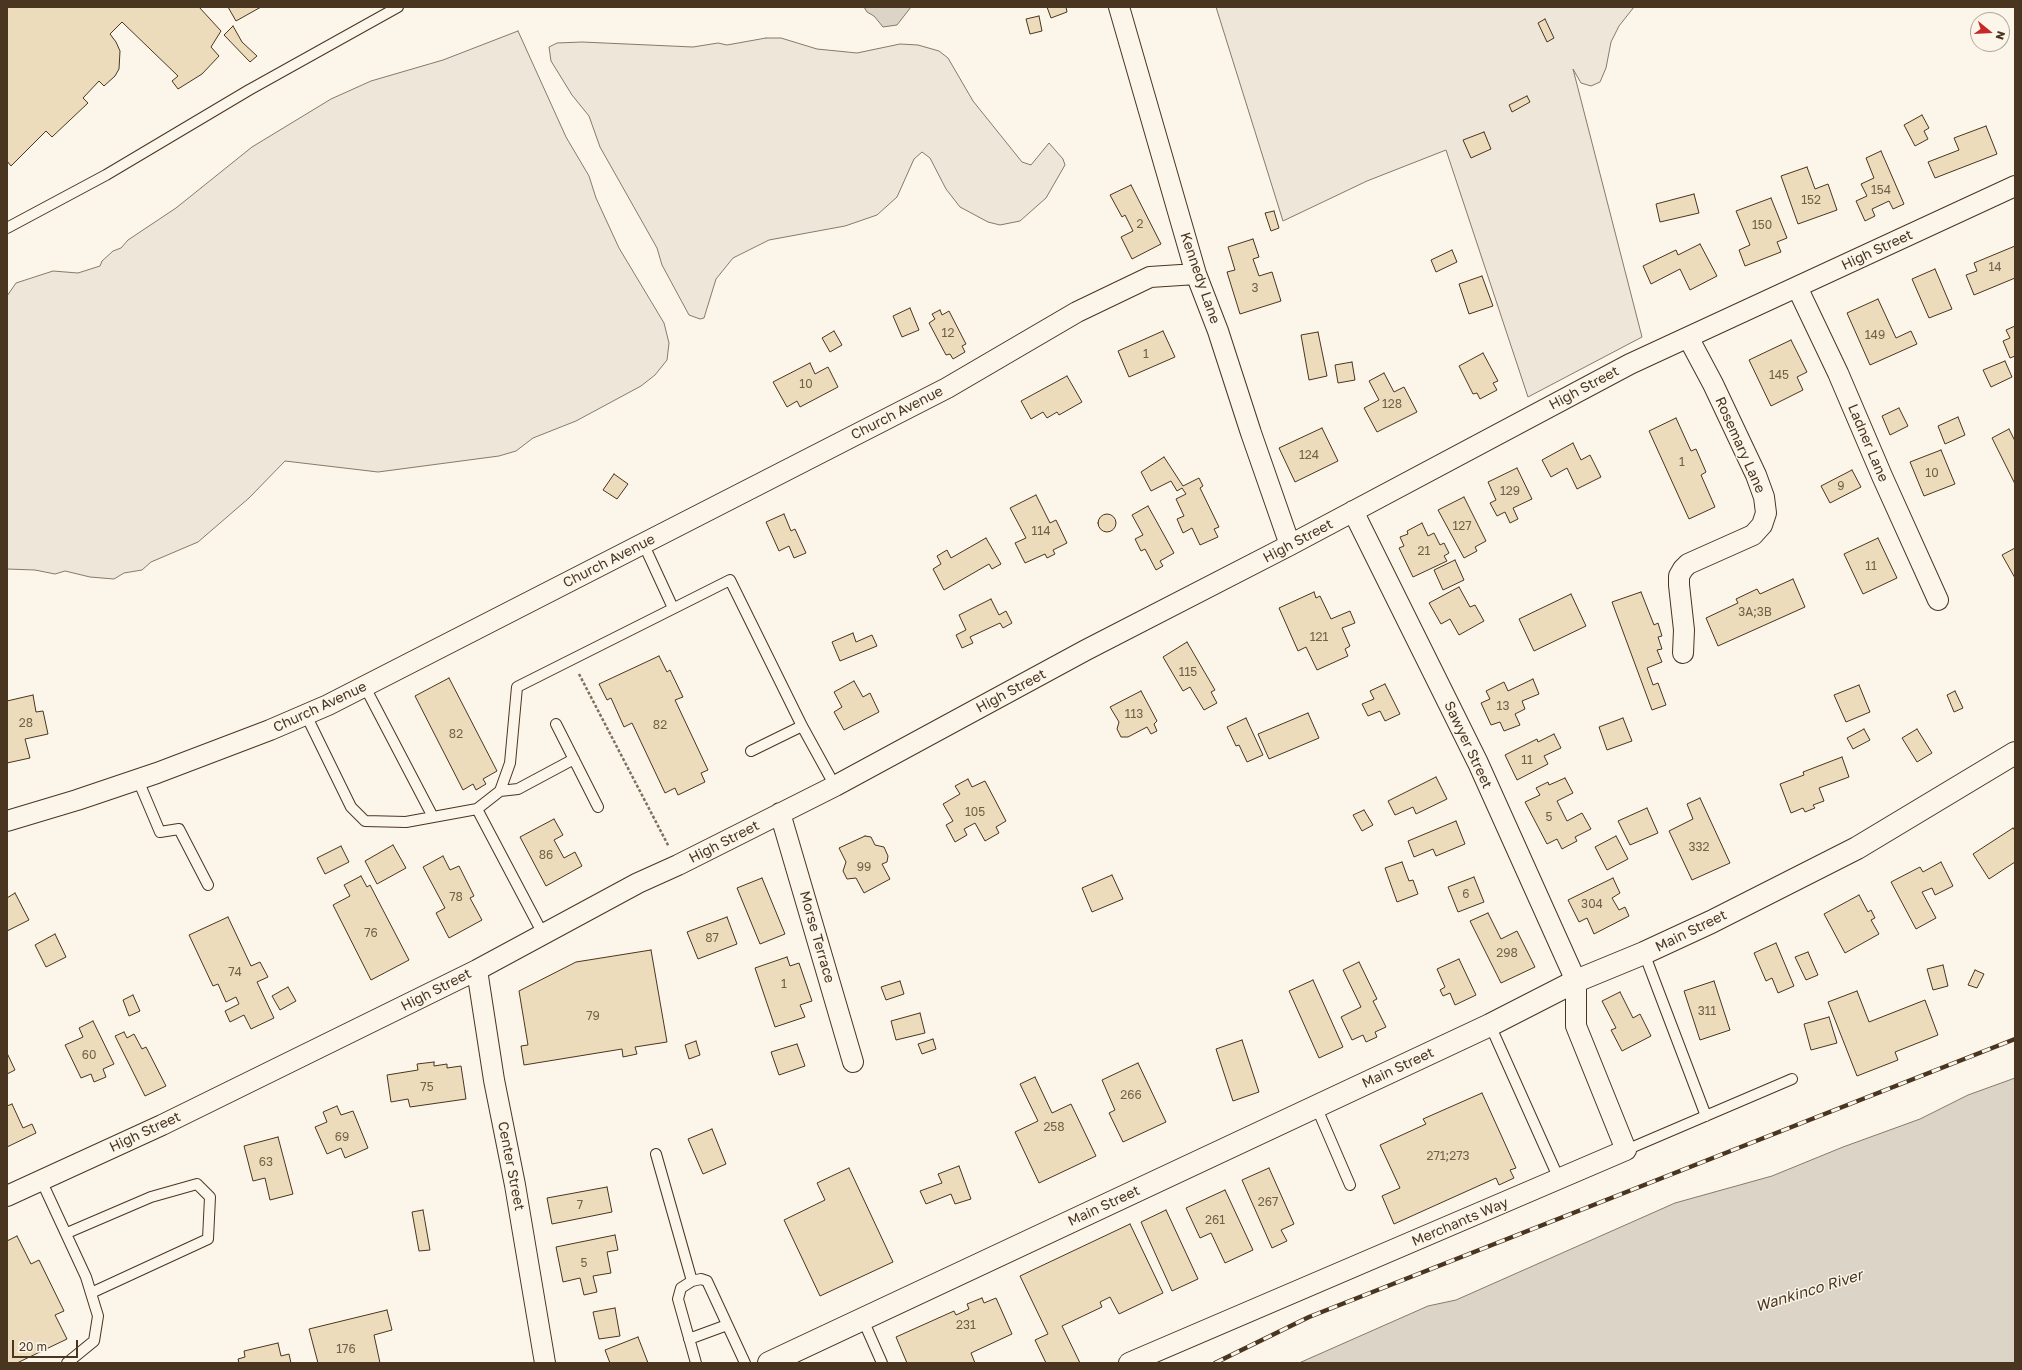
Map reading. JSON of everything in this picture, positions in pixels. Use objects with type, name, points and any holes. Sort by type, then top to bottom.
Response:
[{"type":"main road","name":"Main Street","points":[[769,1363],[1490,1025],[1576,981],[1644,953],[1711,922],[1857,848],[2015,753]]},
{"type":"street","name":"Kennedy Lane","points":[[1119,7],[1196,274],[1218,331],[1250,433],[1290,546]]},
{"type":"street","name":"High Street","points":[[7,1196],[184,1114],[477,970],[638,883],[678,865],[835,786],[1079,654],[1290,546],[1630,364],[2015,186]]},
{"type":"street","name":"Church Avenue","points":[[7,821],[138,780],[306,715],[365,687],[947,388],[1077,312],[1150,277],[1196,274]]},
{"type":"street","name":"Ladner Lane","points":[[1797,287],[1838,373],[1882,476],[1938,600]]},
{"type":"street","name":"Rosemary Lane","points":[[1683,653],[1684,630],[1679,585],[1682,569],[1688,564],[1753,534],[1762,524],[1766,513],[1764,497],[1756,475],[1713,384],[1689,338]]},
{"type":"street","name":"Sawyer Street","points":[[1352,512],[1478,763],[1576,981]]},
{"type":"street","name":"Morse Terrace","points":[[780,813],[853,1062]]},
{"type":"street","name":"Center Street","points":[[477,970],[494,1080],[515,1186],[545,1363]]},
{"type":"street","points":[[1576,981],[1576,1026],[1626,1150]]},
{"type":"street","name":"Merchants Way","points":[[1129,1363],[1626,1150]]},
{"type":"lane","points":[[7,228],[106,175],[249,90],[398,7]]},
{"type":"lane","points":[[643,543],[673,608]]},
{"type":"lane","points":[[500,791],[510,763],[517,687],[730,580],[802,726],[835,786]]},
{"type":"lane","points":[[365,687],[432,818]]},
{"type":"lane","points":[[306,715],[351,807],[365,821],[406,822],[477,809],[500,791],[518,789],[574,760]]},
{"type":"lane","points":[[556,724],[598,807]]},
{"type":"lane","points":[[751,751],[802,726]]},
{"type":"lane","points":[[138,780],[160,832],[179,829],[208,885]]},
{"type":"lane","points":[[477,809],[543,934]]},
{"type":"lane","points":[[1644,953],[1706,1116]]},
{"type":"lane","points":[[1490,1025],[1559,1179]]},
{"type":"lane","points":[[1626,1150],[1792,1079]]},
{"type":"lane","points":[[1316,1106],[1350,1185]]},
{"type":"lane","points":[[656,1154],[692,1281]]},
{"type":"lane","points":[[41,1180],[67,1233],[86,1277],[98,1316],[94,1340],[67,1363]]},
{"type":"lane","points":[[67,1233],[151,1197],[197,1184],[210,1197],[208,1239],[91,1293]]},
{"type":"lane","points":[[696,1363],[678,1299],[681,1288],[692,1281],[701,1279],[707,1281],[745,1363]]},
{"type":"lane","points":[[863,1320],[882,1363]]},
{"type":"lane","points":[[689,1339],[727,1325]]},
{"type":"path","points":[[572,659],[678,865]]},
{"type":"shaded area","points":[[1216,7],[1634,7],[1619,26],[1611,42],[1606,68],[1600,82],[1591,86],[1581,83],[1573,69],[1642,337],[1528,397],[1446,150],[1367,181],[1283,221]]},
{"type":"shaded area","points":[[518,31],[566,137],[589,176],[596,198],[619,248],[664,323],[669,343],[667,360],[655,375],[641,386],[576,421],[533,438],[516,451],[499,456],[378,472],[285,461],[249,498],[198,542],[151,562],[142,570],[124,573],[114,579],[90,577],[65,571],[55,574],[35,570],[7,569],[7,296],[16,283],[53,271],[78,273],[100,266],[102,261],[113,251],[121,248],[128,240],[176,208],[252,147],[331,99],[371,81],[443,60]]},
{"type":"shaded area","points":[[766,38],[781,38],[817,49],[857,53],[900,44],[918,45],[939,51],[948,58],[973,101],[1022,162],[1031,165],[1049,143],[1063,159],[1065,165],[1046,198],[1020,221],[1000,225],[988,222],[960,207],[946,189],[930,158],[922,152],[914,159],[897,197],[877,215],[845,226],[769,240],[733,258],[716,279],[704,318],[700,319],[689,315],[662,265],[657,248],[600,147],[589,116],[572,95],[551,61],[549,47],[557,43],[582,42],[693,47],[718,43],[727,45]]},
{"type":"water","points":[[864,7],[911,7],[897,25],[883,27],[874,16],[867,12]]},
{"type":"water","name":"Wankinco River","points":[[2015,1078],[2015,1363],[1299,1363],[1428,1306],[1456,1300],[1675,1203],[1772,1176],[1843,1147],[1920,1119],[1968,1095]]},
{"type":"building","points":[[7,7],[199,7],[221,31],[211,47],[219,56],[202,74],[178,89],[172,81],[178,76],[122,22],[110,34],[120,51],[119,69],[115,76],[104,86],[99,81],[83,98],[88,103],[52,137],[46,131],[11,166],[7,161]]},
{"type":"building","points":[[228,7],[261,7],[236,21]]},
{"type":"building","points":[[1047,7],[1066,7],[1067,12],[1051,18]]},
{"type":"building","points":[[1039,16],[1042,31],[1030,34],[1026,19]]},
{"type":"building","points":[[1545,19],[1554,38],[1547,42],[1538,23]]},
{"type":"building","points":[[233,26],[242,42],[257,56],[250,62],[224,35]]},
{"type":"building","points":[[1527,96],[1530,102],[1512,112],[1509,105]]},
{"type":"building","points":[[1922,115],[1929,128],[1924,131],[1928,139],[1915,146],[1904,125]]},
{"type":"building","points":[[1986,126],[1997,154],[1935,178],[1928,162],[1959,150],[1954,138]]},
{"type":"building","points":[[1484,132],[1491,149],[1471,158],[1463,140]]},
{"type":"building","points":[[1881,151],[1904,204],[1893,209],[1889,201],[1872,209],[1875,216],[1865,221],[1856,201],[1867,196],[1861,184],[1874,178],[1866,158]]},
{"type":"building","points":[[1807,167],[1815,189],[1828,184],[1837,210],[1798,224],[1781,176]]},
{"type":"building","points":[[1131,185],[1161,244],[1132,259],[1121,237],[1133,231],[1125,215],[1122,217],[1110,195]]},
{"type":"building","points":[[1694,194],[1699,213],[1660,222],[1656,204]]},
{"type":"building","points":[[1771,198],[1787,238],[1777,242],[1781,252],[1745,266],[1739,250],[1750,245],[1736,211]]},
{"type":"building","points":[[1274,211],[1279,228],[1271,231],[1265,213]]},
{"type":"building","points":[[1253,239],[1259,257],[1253,259],[1259,276],[1272,272],[1281,301],[1240,314],[1227,272],[1235,270],[1228,247]]},
{"type":"building","points":[[1700,244],[1717,276],[1690,290],[1680,269],[1651,284],[1643,266],[1676,250],[1678,255]]},
{"type":"building","points":[[2015,246],[2015,278],[1974,295],[1966,275],[1977,271],[1974,263]]},
{"type":"building","points":[[1452,250],[1457,262],[1436,272],[1431,260]]},
{"type":"building","points":[[1935,269],[1952,309],[1929,318],[1912,279]]},
{"type":"building","points":[[1482,276],[1493,306],[1469,314],[1459,284]]},
{"type":"building","points":[[1878,299],[1896,338],[1911,331],[1917,344],[1870,365],[1847,313]]},
{"type":"building","points":[[910,308],[919,330],[902,337],[893,316]]},
{"type":"building","points":[[940,310],[942,315],[949,311],[966,344],[962,346],[965,352],[953,359],[950,354],[946,355],[929,323],[935,319],[932,314]]},
{"type":"building","points":[[2015,326],[2015,356],[2010,358],[2003,341],[2010,338],[2006,330]]},
{"type":"building","points":[[834,331],[842,345],[830,352],[822,338]]},
{"type":"building","points":[[1163,331],[1175,357],[1129,377],[1118,351]]},
{"type":"building","points":[[1318,332],[1327,376],[1309,380],[1301,335]]},
{"type":"building","points":[[1791,340],[1807,372],[1797,377],[1803,390],[1771,406],[1749,360]]},
{"type":"building","points":[[1483,353],[1498,381],[1493,383],[1497,390],[1480,399],[1477,393],[1473,394],[1459,366]]},
{"type":"building","points":[[2005,361],[2012,377],[1991,387],[1983,370]]},
{"type":"building","points":[[1352,362],[1355,380],[1338,383],[1335,365]]},
{"type":"building","points":[[810,363],[815,374],[828,367],[838,387],[800,407],[797,401],[787,407],[773,382]]},
{"type":"building","points":[[1384,373],[1394,392],[1404,387],[1417,412],[1377,432],[1364,408],[1379,400],[1369,381]]},
{"type":"building","points":[[1067,376],[1082,402],[1059,415],[1057,412],[1047,418],[1043,412],[1031,419],[1021,401]]},
{"type":"building","points":[[1899,408],[1908,426],[1890,435],[1882,416]]},
{"type":"building","points":[[1958,417],[1965,435],[1945,444],[1938,426]]},
{"type":"building","points":[[1676,418],[1691,451],[1696,449],[1706,472],[1701,475],[1715,507],[1689,519],[1649,431]]},
{"type":"building","points":[[1322,428],[1338,461],[1295,482],[1279,448]]},
{"type":"building","points":[[2009,429],[2015,441],[2015,484],[1992,438]]},
{"type":"building","points":[[1573,443],[1581,460],[1590,455],[1601,477],[1577,489],[1567,468],[1551,477],[1542,460]]},
{"type":"building","points":[[1941,450],[1955,484],[1924,496],[1910,462]]},
{"type":"building","points":[[1164,457],[1183,486],[1199,478],[1203,486],[1200,488],[1219,527],[1214,529],[1218,537],[1200,545],[1192,528],[1183,533],[1177,519],[1184,516],[1176,499],[1186,494],[1182,488],[1177,491],[1171,481],[1151,491],[1141,472]]},
{"type":"building","points":[[1517,468],[1532,499],[1513,508],[1518,519],[1510,523],[1505,512],[1497,516],[1490,503],[1496,500],[1488,482]]},
{"type":"building","points":[[1852,470],[1861,487],[1830,503],[1821,486]]},
{"type":"building","points":[[614,474],[628,484],[617,499],[603,490]]},
{"type":"building","points":[[1036,495],[1050,523],[1056,520],[1067,543],[1053,550],[1055,554],[1047,558],[1045,554],[1025,563],[1015,543],[1026,538],[1010,508]]},
{"type":"building","points":[[1464,497],[1486,541],[1475,547],[1477,551],[1464,558],[1438,510]]},
{"type":"building","points":[[1148,506],[1174,553],[1160,561],[1163,566],[1156,570],[1145,549],[1141,551],[1135,539],[1143,535],[1132,515]]},
{"type":"building","points":[[784,514],[791,531],[795,529],[806,553],[794,558],[789,546],[779,551],[766,522]]},
{"type":"building","points":[[1107,514],[1113,517],[1116,523],[1113,529],[1107,532],[1101,529],[1098,523],[1101,517]]},
{"type":"building","points":[[1422,523],[1428,536],[1434,533],[1440,545],[1444,543],[1449,553],[1444,556],[1447,561],[1413,577],[1399,548],[1404,546],[1400,537],[1408,534],[1407,531]]},
{"type":"building","points":[[986,538],[1001,564],[992,569],[989,564],[944,590],[933,569],[941,564],[937,556],[947,550],[951,558]]},
{"type":"building","points":[[1878,538],[1897,578],[1863,594],[1844,554]]},
{"type":"building","points":[[2015,548],[2015,578],[2002,555]]},
{"type":"building","points":[[1455,560],[1464,580],[1443,590],[1434,570]]},
{"type":"building","points":[[1793,579],[1805,607],[1718,646],[1706,618],[1738,603],[1736,599],[1757,589],[1760,594]]},
{"type":"building","points":[[1459,587],[1470,607],[1475,605],[1484,621],[1459,635],[1450,619],[1441,624],[1429,603]]},
{"type":"building","points":[[1314,592],[1316,598],[1320,596],[1331,619],[1350,611],[1355,623],[1342,628],[1350,646],[1345,649],[1348,656],[1317,670],[1306,647],[1298,651],[1279,608]]},
{"type":"building","points":[[1641,592],[1654,625],[1658,623],[1662,636],[1658,637],[1662,649],[1657,650],[1662,662],[1647,668],[1653,685],[1658,683],[1666,705],[1652,710],[1612,602]]},
{"type":"building","points":[[1571,594],[1586,626],[1534,651],[1519,619]]},
{"type":"building","points":[[991,599],[999,615],[1006,611],[1012,623],[1003,628],[1000,623],[970,637],[973,643],[962,648],[956,635],[966,630],[959,615]]},
{"type":"building","points":[[853,633],[856,642],[872,635],[877,646],[840,661],[832,642]]},
{"type":"building","points":[[1187,642],[1215,690],[1211,692],[1217,703],[1204,710],[1190,687],[1183,691],[1163,657]]},
{"type":"building","points":[[659,656],[667,672],[670,670],[683,697],[675,700],[708,770],[701,773],[705,782],[678,795],[675,788],[665,793],[632,723],[624,727],[611,698],[607,700],[599,684]]},
{"type":"building","points":[[449,678],[497,771],[483,779],[486,784],[476,790],[473,784],[463,790],[415,696]]},
{"type":"building","points":[[1533,679],[1539,694],[1522,701],[1525,709],[1515,714],[1520,725],[1504,731],[1500,722],[1491,725],[1481,703],[1490,699],[1486,691],[1504,682],[1508,691]]},
{"type":"building","points":[[854,681],[863,697],[870,693],[879,712],[844,730],[834,712],[842,707],[834,692]]},
{"type":"building","points":[[1385,684],[1400,714],[1385,721],[1380,711],[1368,716],[1362,704],[1374,699],[1370,691]]},
{"type":"building","points":[[1859,685],[1870,712],[1846,722],[1834,695]]},
{"type":"building","points":[[1141,691],[1157,721],[1154,724],[1157,731],[1151,734],[1147,727],[1128,737],[1121,737],[1117,729],[1119,722],[1110,707]]},
{"type":"building","points":[[1955,691],[1963,708],[1954,712],[1947,695]]},
{"type":"building","points":[[33,695],[36,712],[43,711],[48,734],[25,739],[30,758],[7,763],[7,701]]},
{"type":"building","points":[[1308,713],[1319,738],[1269,759],[1258,734]]},
{"type":"building","points":[[1246,718],[1263,755],[1247,762],[1239,745],[1236,746],[1227,727]]},
{"type":"building","points":[[1623,718],[1632,741],[1607,750],[1599,727]]},
{"type":"building","points":[[1864,729],[1870,740],[1853,749],[1847,738]]},
{"type":"building","points":[[1917,729],[1932,753],[1917,762],[1902,738]]},
{"type":"building","points":[[1554,734],[1561,748],[1544,756],[1548,764],[1517,780],[1505,755],[1537,739],[1538,742]]},
{"type":"building","points":[[1842,757],[1849,777],[1819,788],[1824,801],[1813,805],[1815,808],[1805,812],[1803,808],[1791,813],[1780,784],[1804,775],[1803,772]]},
{"type":"building","points":[[1436,777],[1447,799],[1416,814],[1413,807],[1395,815],[1388,801]]},
{"type":"building","points":[[1565,778],[1573,793],[1557,801],[1567,821],[1582,813],[1591,829],[1575,837],[1577,841],[1562,849],[1557,839],[1547,844],[1525,802],[1540,795],[1536,788],[1548,782],[1549,785]]},
{"type":"building","points":[[968,779],[972,787],[985,781],[1006,821],[996,827],[999,833],[985,841],[975,823],[964,829],[967,835],[955,842],[946,825],[953,821],[943,804],[960,794],[955,786]]},
{"type":"building","points":[[1700,798],[1730,863],[1692,880],[1669,831],[1693,819],[1687,804]]},
{"type":"building","points":[[1647,808],[1658,833],[1630,845],[1618,821]]},
{"type":"building","points":[[1364,810],[1373,825],[1362,831],[1353,815]]},
{"type":"building","points":[[554,819],[563,835],[554,840],[564,858],[575,852],[582,866],[546,886],[520,837]]},
{"type":"building","points":[[1456,821],[1465,844],[1436,856],[1433,849],[1414,857],[1408,841]]},
{"type":"building","points":[[2013,828],[2015,831],[2015,862],[1989,879],[1973,854]]},
{"type":"building","points":[[865,836],[871,837],[875,845],[884,847],[888,856],[887,862],[882,864],[890,879],[864,893],[856,878],[847,879],[843,871],[846,862],[839,848]]},
{"type":"building","points":[[1616,836],[1628,859],[1607,870],[1595,847]]},
{"type":"building","points":[[393,845],[406,868],[377,884],[365,861]]},
{"type":"building","points":[[341,846],[349,862],[325,874],[317,858]]},
{"type":"building","points":[[443,856],[450,870],[459,866],[474,896],[470,898],[482,920],[449,938],[436,913],[445,908],[423,867]]},
{"type":"building","points":[[1402,862],[1409,881],[1413,880],[1418,894],[1397,902],[1385,868]]},
{"type":"building","points":[[1941,862],[1953,886],[1935,895],[1932,888],[1922,892],[1936,918],[1916,929],[1891,882],[1920,867],[1923,872]]},
{"type":"building","points":[[1112,875],[1123,899],[1092,912],[1082,888]]},
{"type":"building","points":[[361,876],[367,887],[370,885],[409,960],[371,980],[333,905],[350,896],[344,885]]},
{"type":"building","points":[[1474,877],[1484,902],[1458,912],[1448,887]]},
{"type":"building","points":[[762,878],[785,934],[760,944],[737,888]]},
{"type":"building","points":[[1613,878],[1620,893],[1612,898],[1619,910],[1625,907],[1629,916],[1594,934],[1587,918],[1579,922],[1568,900]]},
{"type":"building","points":[[15,893],[29,920],[7,931],[7,898]]},
{"type":"building","points":[[1859,895],[1868,912],[1871,910],[1875,918],[1871,920],[1879,934],[1845,953],[1824,914]]},
{"type":"building","points":[[1488,913],[1501,939],[1517,931],[1535,967],[1501,983],[1470,921]]},
{"type":"building","points":[[228,917],[251,966],[260,962],[268,977],[257,982],[274,1018],[251,1029],[244,1015],[230,1022],[225,1011],[239,1004],[236,997],[226,1002],[218,984],[213,986],[189,935]]},
{"type":"building","points":[[727,917],[737,944],[698,959],[687,932]]},
{"type":"building","points":[[55,934],[66,957],[46,967],[35,945]]},
{"type":"building","points":[[1776,943],[1794,986],[1778,993],[1772,978],[1766,981],[1754,953]]},
{"type":"building","points":[[651,950],[667,1042],[635,1047],[637,1054],[623,1057],[622,1049],[524,1065],[521,1046],[528,1045],[519,991],[576,962]]},
{"type":"building","points":[[1808,952],[1818,975],[1806,980],[1795,957]]},
{"type":"building","points":[[787,957],[790,966],[799,963],[812,1001],[800,1005],[805,1017],[775,1027],[755,968]]},
{"type":"building","points":[[1459,959],[1476,995],[1455,1005],[1450,993],[1443,996],[1440,990],[1445,987],[1437,969]]},
{"type":"building","points":[[1359,962],[1377,999],[1373,1001],[1386,1027],[1375,1032],[1377,1037],[1366,1042],[1363,1035],[1352,1040],[1341,1017],[1361,1007],[1343,970]]},
{"type":"building","points":[[1943,965],[1948,986],[1933,990],[1927,969]]},
{"type":"building","points":[[1975,970],[1984,974],[1977,988],[1968,985]]},
{"type":"building","points":[[1313,980],[1343,1047],[1319,1058],[1289,991]]},
{"type":"building","points":[[900,981],[904,994],[886,1000],[881,987]]},
{"type":"building","points":[[1714,981],[1730,1030],[1700,1040],[1684,991]]},
{"type":"building","points":[[288,987],[296,1001],[280,1010],[272,996]]},
{"type":"building","points":[[1857,991],[1869,1022],[1925,1000],[1938,1035],[1895,1052],[1898,1060],[1857,1076],[1828,1002]]},
{"type":"building","points":[[1620,992],[1633,1018],[1640,1014],[1651,1036],[1622,1051],[1611,1030],[1616,1028],[1602,1001]]},
{"type":"building","points":[[133,995],[140,1011],[129,1016],[123,1000]]},
{"type":"building","points":[[920,1013],[925,1033],[896,1040],[891,1021]]},
{"type":"building","points":[[1829,1017],[1837,1043],[1811,1050],[1804,1024]]},
{"type":"building","points":[[93,1021],[114,1064],[103,1069],[106,1077],[94,1082],[91,1074],[81,1078],[65,1045],[83,1037],[79,1028]]},
{"type":"building","points":[[124,1032],[127,1038],[134,1034],[142,1049],[146,1047],[166,1086],[145,1096],[115,1036]]},
{"type":"building","points":[[933,1039],[936,1049],[922,1054],[918,1044]]},
{"type":"building","points":[[1242,1040],[1259,1092],[1233,1101],[1216,1049]]},
{"type":"building","points":[[696,1041],[700,1055],[689,1059],[685,1045]]},
{"type":"building","points":[[797,1044],[805,1066],[779,1075],[771,1052]]},
{"type":"building","points":[[7,1053],[15,1070],[7,1074]]},
{"type":"building","points":[[434,1062],[434,1066],[447,1064],[447,1068],[461,1066],[466,1099],[410,1107],[408,1099],[391,1102],[387,1075],[418,1070],[417,1064]]},
{"type":"building","points":[[1138,1063],[1166,1122],[1123,1142],[1109,1113],[1115,1110],[1102,1080]]},
{"type":"building","points":[[1035,1077],[1052,1113],[1071,1104],[1096,1156],[1039,1183],[1015,1132],[1038,1121],[1020,1084]]},
{"type":"building","points":[[1482,1093],[1516,1168],[1510,1170],[1514,1178],[1499,1185],[1496,1178],[1394,1224],[1382,1196],[1400,1188],[1380,1145],[1426,1124],[1423,1119]]},
{"type":"building","points":[[12,1104],[23,1128],[32,1124],[36,1133],[7,1147],[7,1106]]},
{"type":"building","points":[[337,1106],[341,1115],[353,1111],[368,1148],[345,1158],[341,1148],[327,1154],[315,1127],[327,1122],[323,1112]]},
{"type":"building","points":[[712,1129],[726,1164],[703,1174],[688,1139]]},
{"type":"building","points":[[278,1137],[293,1194],[270,1200],[265,1178],[253,1181],[244,1146]]},
{"type":"building","points":[[959,1166],[971,1199],[955,1204],[951,1194],[926,1204],[920,1191],[942,1183],[938,1174]]},
{"type":"building","points":[[849,1168],[893,1262],[820,1296],[784,1220],[825,1200],[817,1183]]},
{"type":"building","points":[[1269,1168],[1294,1224],[1281,1230],[1287,1241],[1272,1248],[1242,1180]]},
{"type":"building","points":[[607,1187],[612,1212],[552,1224],[547,1198]]},
{"type":"building","points":[[1225,1190],[1253,1250],[1225,1263],[1211,1233],[1200,1238],[1186,1208]]},
{"type":"building","points":[[423,1210],[430,1250],[419,1251],[412,1212]]},
{"type":"building","points":[[1166,1210],[1198,1279],[1172,1291],[1141,1222]]},
{"type":"building","points":[[1130,1224],[1163,1293],[1119,1314],[1110,1297],[1100,1302],[1102,1307],[1062,1326],[1080,1363],[1046,1363],[1035,1340],[1048,1334],[1020,1276]]},
{"type":"building","points":[[615,1235],[618,1250],[607,1252],[611,1273],[593,1276],[597,1292],[584,1295],[580,1278],[563,1282],[556,1247]]},
{"type":"building","points":[[17,1236],[31,1264],[39,1260],[64,1311],[55,1315],[67,1339],[17,1363],[7,1363],[7,1241]]},
{"type":"building","points":[[982,1298],[984,1303],[996,1298],[1012,1334],[971,1353],[975,1363],[907,1363],[896,1337],[954,1311],[956,1315],[969,1309],[967,1304]]},
{"type":"building","points":[[615,1308],[620,1336],[599,1339],[593,1312]]},
{"type":"building","points":[[387,1310],[392,1330],[374,1335],[380,1363],[318,1363],[309,1329]]},
{"type":"building","points":[[638,1337],[648,1363],[610,1363],[605,1350]]},
{"type":"building","points":[[278,1343],[281,1356],[289,1354],[291,1363],[239,1363],[238,1359],[245,1357],[244,1351]]},
{"type":"railway","points":[[1215,1363],[1309,1317],[2015,1039]]}]
